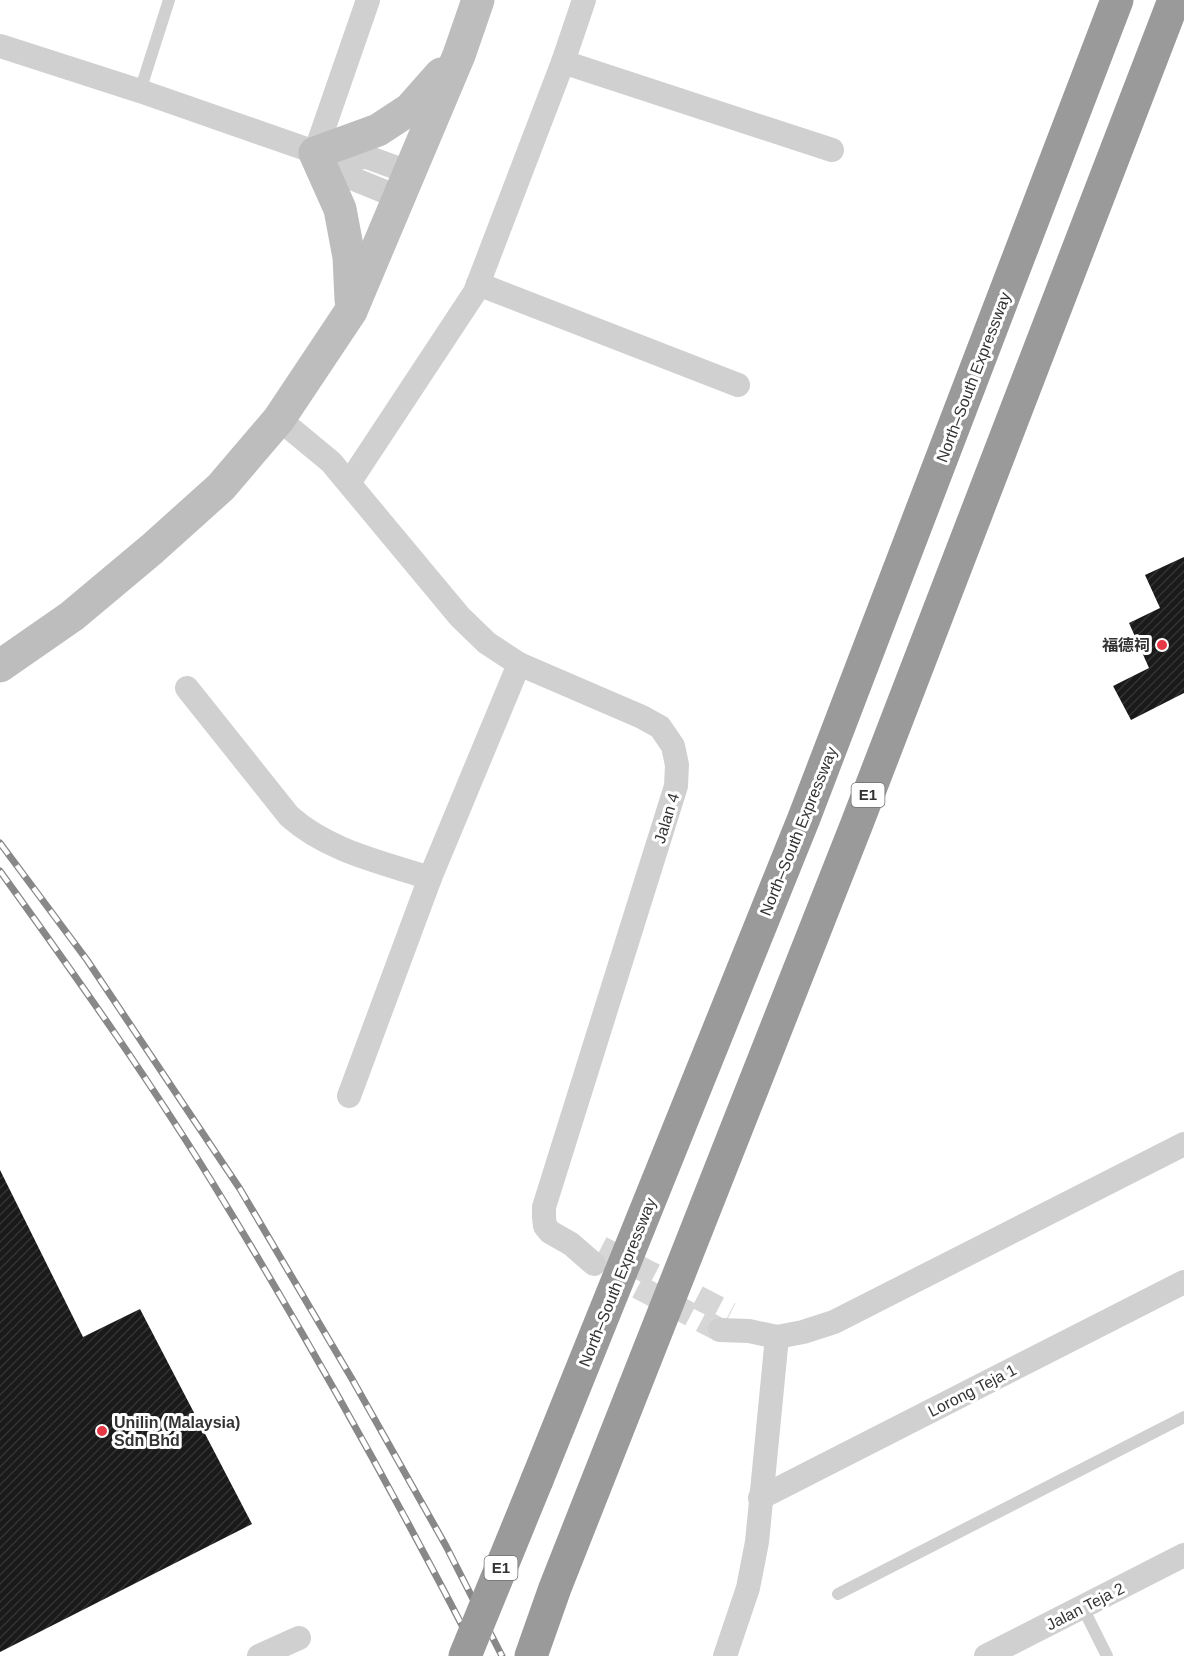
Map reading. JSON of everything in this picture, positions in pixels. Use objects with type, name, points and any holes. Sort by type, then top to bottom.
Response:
[{"type":"highway","name":"North–South Expressway","points":[[465,1656],[804,818],[1117,0]]},
{"type":"highway","name":"E1","points":[[531,1656],[555,1588],[856,826],[1174,0]]},
{"type":"main road","points":[[0,666],[72,616],[152,549],[220,487],[279,419],[351,311],[459,55],[478,0]]},
{"type":"main road","points":[[351,311],[349,257],[340,209],[325,156],[378,130],[410,109],[459,55]]},
{"type":"street","points":[[325,156],[368,0]]},
{"type":"street","points":[[350,483],[475,292],[563,62],[584,0]]},
{"type":"street","points":[[0,46],[140,91],[325,156],[356,180],[403,185]]},
{"type":"street","points":[[563,62],[832,150]]},
{"type":"street","points":[[478,284],[738,385]]},
{"type":"street","name":"Jalan 4","points":[[279,419],[322,454],[350,483],[460,616],[487,644],[519,664],[642,717],[660,727],[673,746],[677,765],[676,786],[544,1207],[545,1226],[550,1232],[598,1256]]},
{"type":"street","points":[[349,1096],[430,878],[519,664]]},
{"type":"street","points":[[187,688],[289,816],[300,826],[333,846],[430,878]]},
{"type":"street","points":[[725,1322],[777,1338],[834,1322],[1184,1144]]},
{"type":"street","name":"Lorong Teja 1","points":[[760,1497],[1184,1282]]},
{"type":"street","points":[[725,1656],[748,1588],[757,1542],[777,1338]]},
{"type":"street","name":"Jalan Teja 2","points":[[986,1656],[1184,1555]]},
{"type":"street","points":[[259,1656],[299,1638]]},
{"type":"lane","points":[[140,91],[169,0]]},
{"type":"lane","points":[[838,1594],[1184,1417]]},
{"type":"lane","points":[[1083,1608],[1107,1656]]},
{"type":"building","name":"福德祠","points":[[1184,557],[1184,693],[1131,720],[1113,686],[1149,668],[1129,623],[1160,608],[1145,575]]},
{"type":"building","name":"Unilin (Malaysia) Sdn Bhd","points":[[0,1170],[83,1337],[140,1309],[252,1524],[0,1652]]},
{"type":"tunnel","points":[[601,1248],[730,1314]]},
{"type":"tunnel","points":[[606,1270],[720,1330]]},
{"type":"railway","points":[[0,843],[87,960],[240,1189],[352,1379],[446,1546],[502,1656]]},
{"type":"railway","points":[[0,871],[142,1074],[223,1200],[355,1426],[478,1656]]},
{"type":"place","name":"福德祠","points":[[1162,645]]},
{"type":"place","name":"Unilin (Malaysia) Sdn Bhd","points":[[102,1431]]}]
